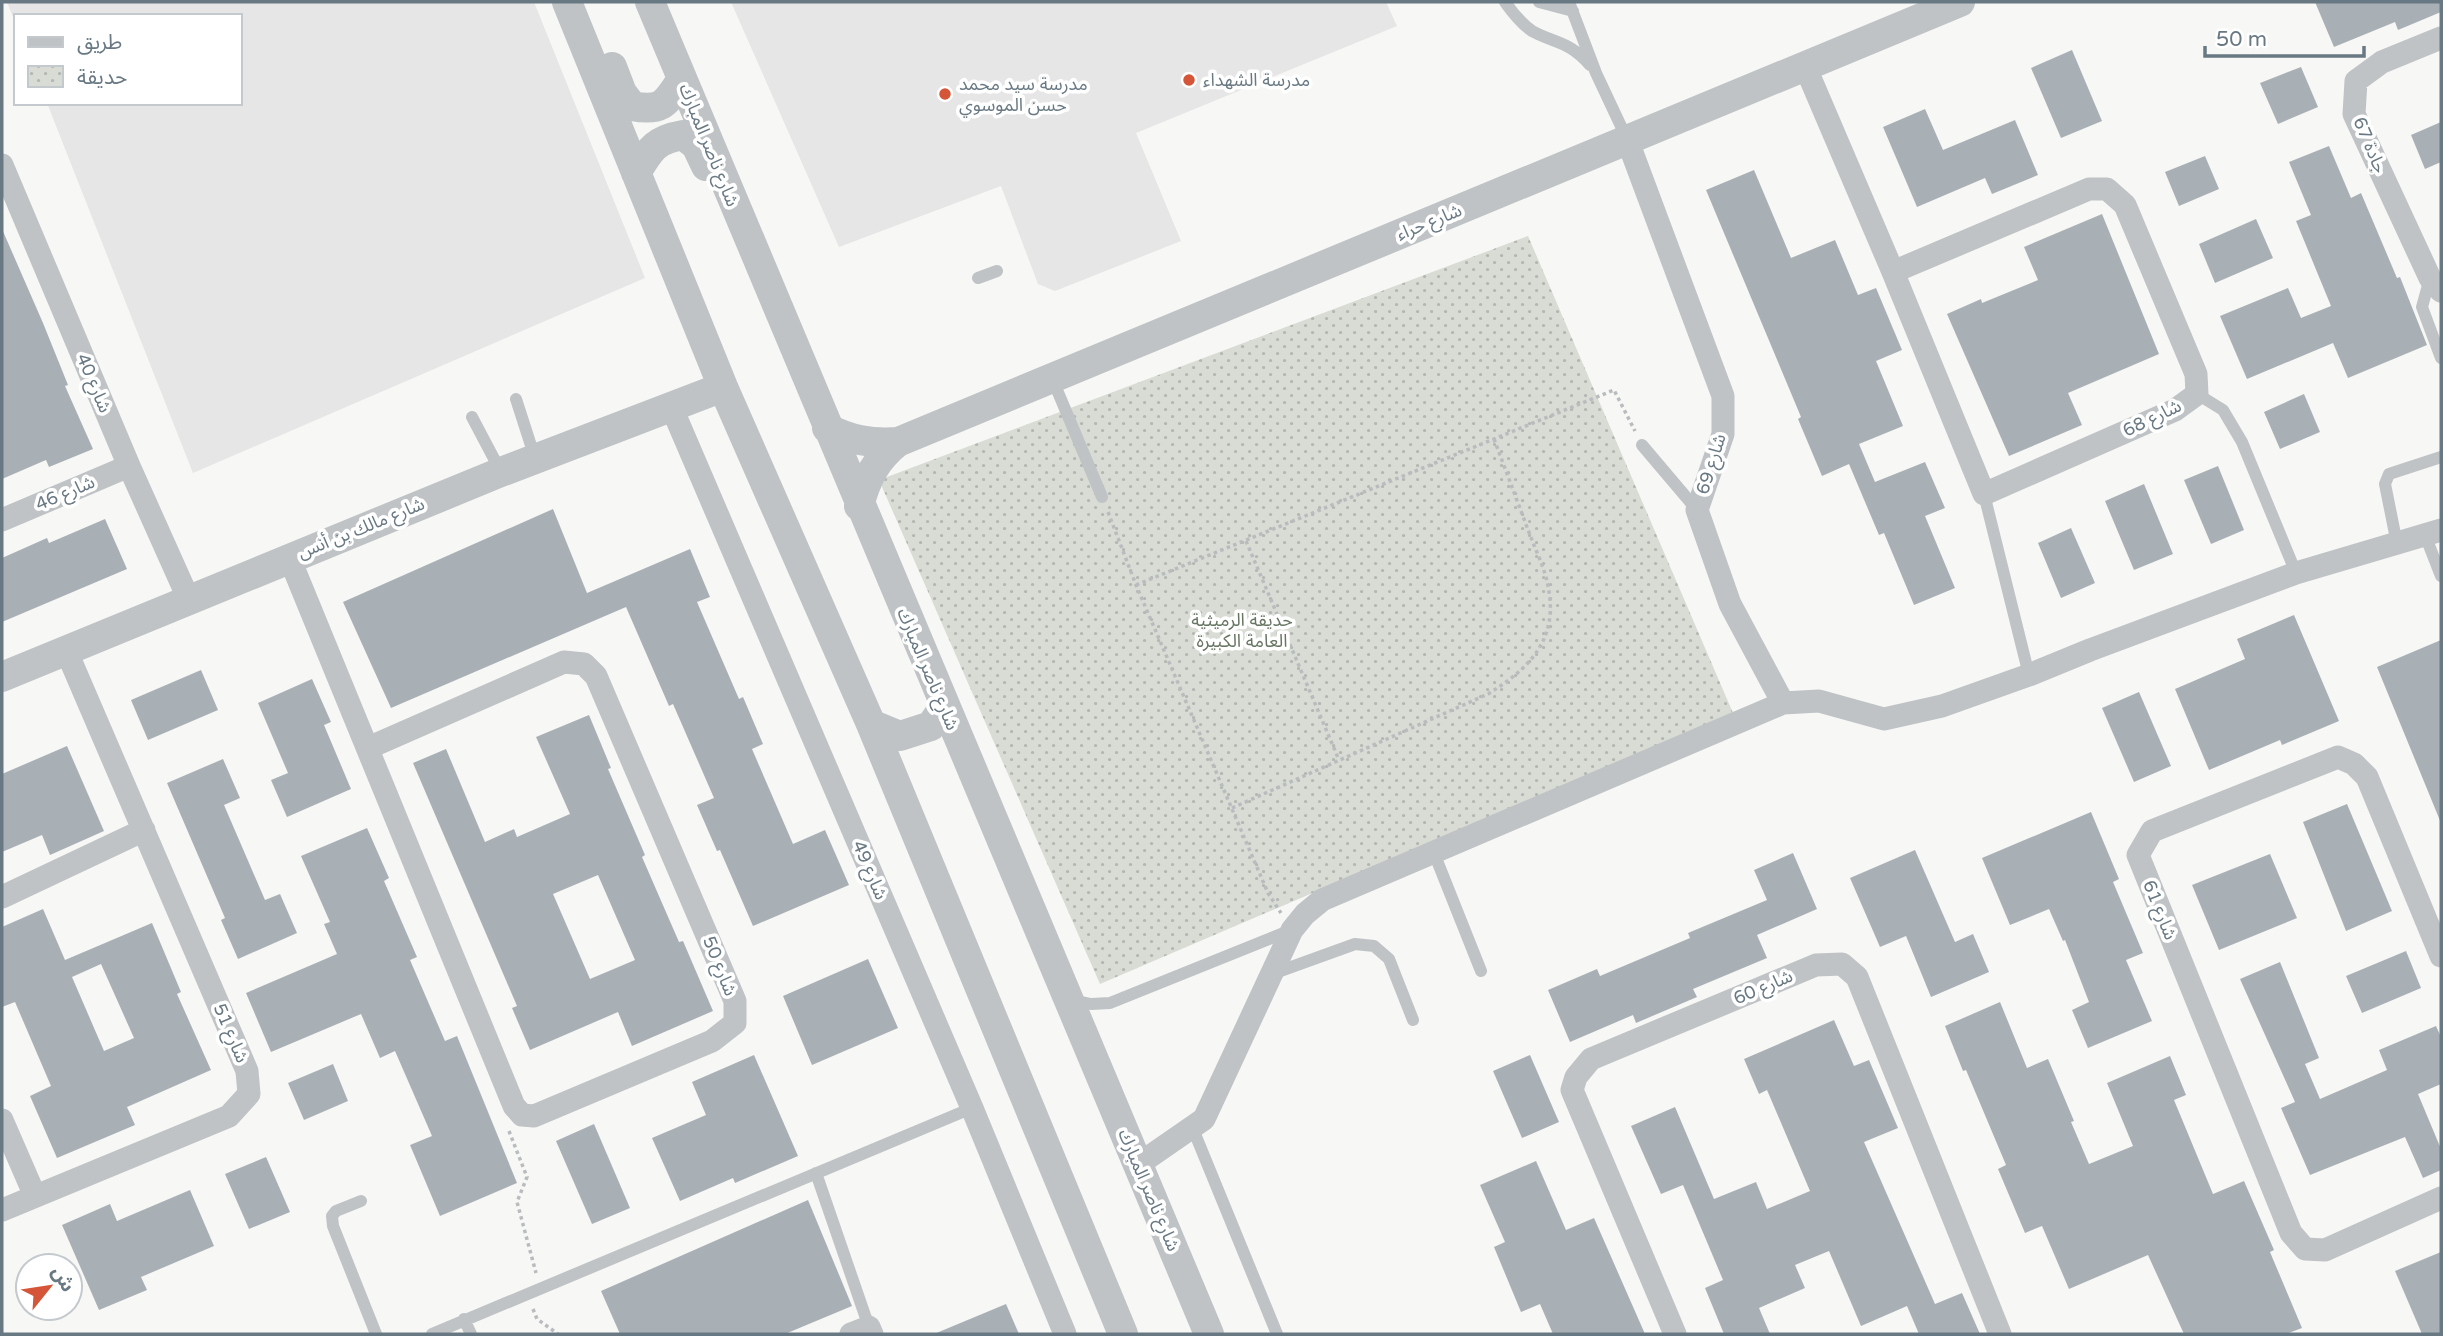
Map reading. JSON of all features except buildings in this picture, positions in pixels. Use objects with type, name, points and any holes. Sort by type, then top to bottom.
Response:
[{"type":"street","points":[[566,2],[723,387],[871,724],[1123,1334]]},
{"type":"street","points":[[585,2],[622,93],[632,106],[651,110],[668,101],[682,79]]},
{"type":"street","name":"شارع ناصر المبارك","points":[[650,2],[859,506],[1209,1334]]},
{"type":"street","name":"شارع حراء","points":[[859,506],[870,474],[887,451],[898,442],[1960,2]]},
{"type":"street","name":"جادة 67","points":[[2436,285],[2354,114],[2356,81],[2382,62],[2441,38]]},
{"type":"street","points":[[1805,66],[1894,272],[1984,494]]},
{"type":"street","points":[[636,173],[652,146],[667,138],[682,135],[696,145],[717,188],[734,206]]},
{"type":"street","name":"شارع 69","points":[[1627,139],[1723,396],[1723,434],[1697,510],[1730,604],[1783,703]]},
{"type":"street","name":"شارع 40","points":[[2,165],[129,467],[189,600]]},
{"type":"street","name":"شارع 68","points":[[1894,272],[2089,189],[2106,189],[2125,205],[2196,374],[2197,394],[2175,410],[1984,494]]},
{"type":"street","name":"شارع مالك بن أنس","points":[[2,677],[535,458],[723,387]]},
{"type":"street","name":"شارع 49","points":[[671,406],[972,1108],[1065,1334]]},
{"type":"street","name":"شارع حراء","points":[[827,428],[854,439],[898,442]]},
{"type":"street","name":"شارع 46","points":[[2,520],[129,467]]},
{"type":"street","points":[[1139,1164],[1204,1119],[1212,1107],[1292,930],[1305,914],[1322,900],[1783,703],[1819,701],[1884,719],[1942,706],[2296,573],[2433,532]]},
{"type":"street","points":[[289,557],[511,1100]]},
{"type":"street","name":"شارع 51","points":[[2,1210],[229,1116],[249,1094],[247,1071],[66,650]]},
{"type":"street","name":"شارع 50","points":[[368,748],[564,662],[584,664],[596,676],[735,1000],[735,1023],[712,1041],[534,1116],[522,1115],[511,1100]]},
{"type":"street","points":[[871,724],[900,736],[931,726],[944,707]]},
{"type":"street","name":"شارع 61","points":[[2441,956],[2367,777],[2354,764],[2338,757],[2152,831],[2137,855],[2291,1233],[2305,1249],[2325,1250],[2441,1198]]},
{"type":"street","points":[[2,897],[144,830]]},
{"type":"street","name":"شارع 60","points":[[1675,1334],[1572,1090],[1576,1077],[1591,1059],[1816,965],[1842,964],[1857,977],[2000,1334]]},
{"type":"street","points":[[2,1120],[35,1196]]},
{"type":"lane","points":[[1505,2],[1531,30],[1564,43],[1596,73]]},
{"type":"lane","points":[[1539,2],[1571,7],[1596,73],[1627,139]]},
{"type":"lane","points":[[978,278],[997,271]]},
{"type":"lane","points":[[2436,285],[2422,307],[2441,358]]},
{"type":"lane","points":[[1051,378],[1102,497]]},
{"type":"lane","points":[[2197,394],[2222,410],[2242,442],[2296,573]]},
{"type":"lane","points":[[516,399],[535,458]]},
{"type":"lane","points":[[472,417],[501,472]]},
{"type":"lane","points":[[1642,445],[1697,510]]},
{"type":"lane","points":[[2397,544],[2385,484],[2389,474],[2441,457]]},
{"type":"lane","points":[[1984,494],[2029,675]]},
{"type":"lane","points":[[2433,532],[2441,576]]},
{"type":"lane","points":[[1434,853],[1481,971]]},
{"type":"lane","points":[[1069,999],[1091,1004],[1110,1003],[1292,930]]},
{"type":"lane","points":[[1271,974],[1355,944],[1374,946],[1389,959],[1413,1020]]},
{"type":"lane","points":[[432,1334],[972,1108]]},
{"type":"lane","points":[[1193,1129],[1277,1334]]},
{"type":"lane","points":[[816,1173],[864,1332]]},
{"type":"lane","points":[[361,1201],[336,1210],[332,1216],[333,1226],[376,1334]]},
{"type":"lane","points":[[464,1319],[471,1334]]},
{"type":"path","points":[[1136,585],[1614,390],[1642,445]]},
{"type":"path","points":[[1232,808],[1488,694],[1513,679],[1531,661],[1545,641],[1551,614],[1548,585],[1494,439]]},
{"type":"path","points":[[1102,497],[1136,585],[1268,892],[1292,930]]},
{"type":"path","points":[[1246,541],[1339,760]]},
{"type":"path","points":[[511,1100],[502,1114],[527,1177],[517,1202],[537,1319],[558,1334]]},
{"type":"shaded area","points":[[7,2],[534,2],[645,278],[193,473],[48,105],[242,105],[242,14],[14,14],[14,20]]},
{"type":"shaded area","name":"مدرسة سيد محمد حسن الموسوي","points":[[731,2],[1386,2],[1397,26],[1136,133],[1181,241],[1055,291],[1038,284],[1001,186],[839,247]]},
{"type":"green space","name":"حديقة الرميثية العامة الكبيرة","points":[[1528,236],[1733,713],[1100,984],[879,480]]},
{"type":"place","name":"مدرسة الشهداء","points":[[1189,80]]},
{"type":"place","name":"مدرسة سيد محمد حسن الموسوي","points":[[945,94]]}]
